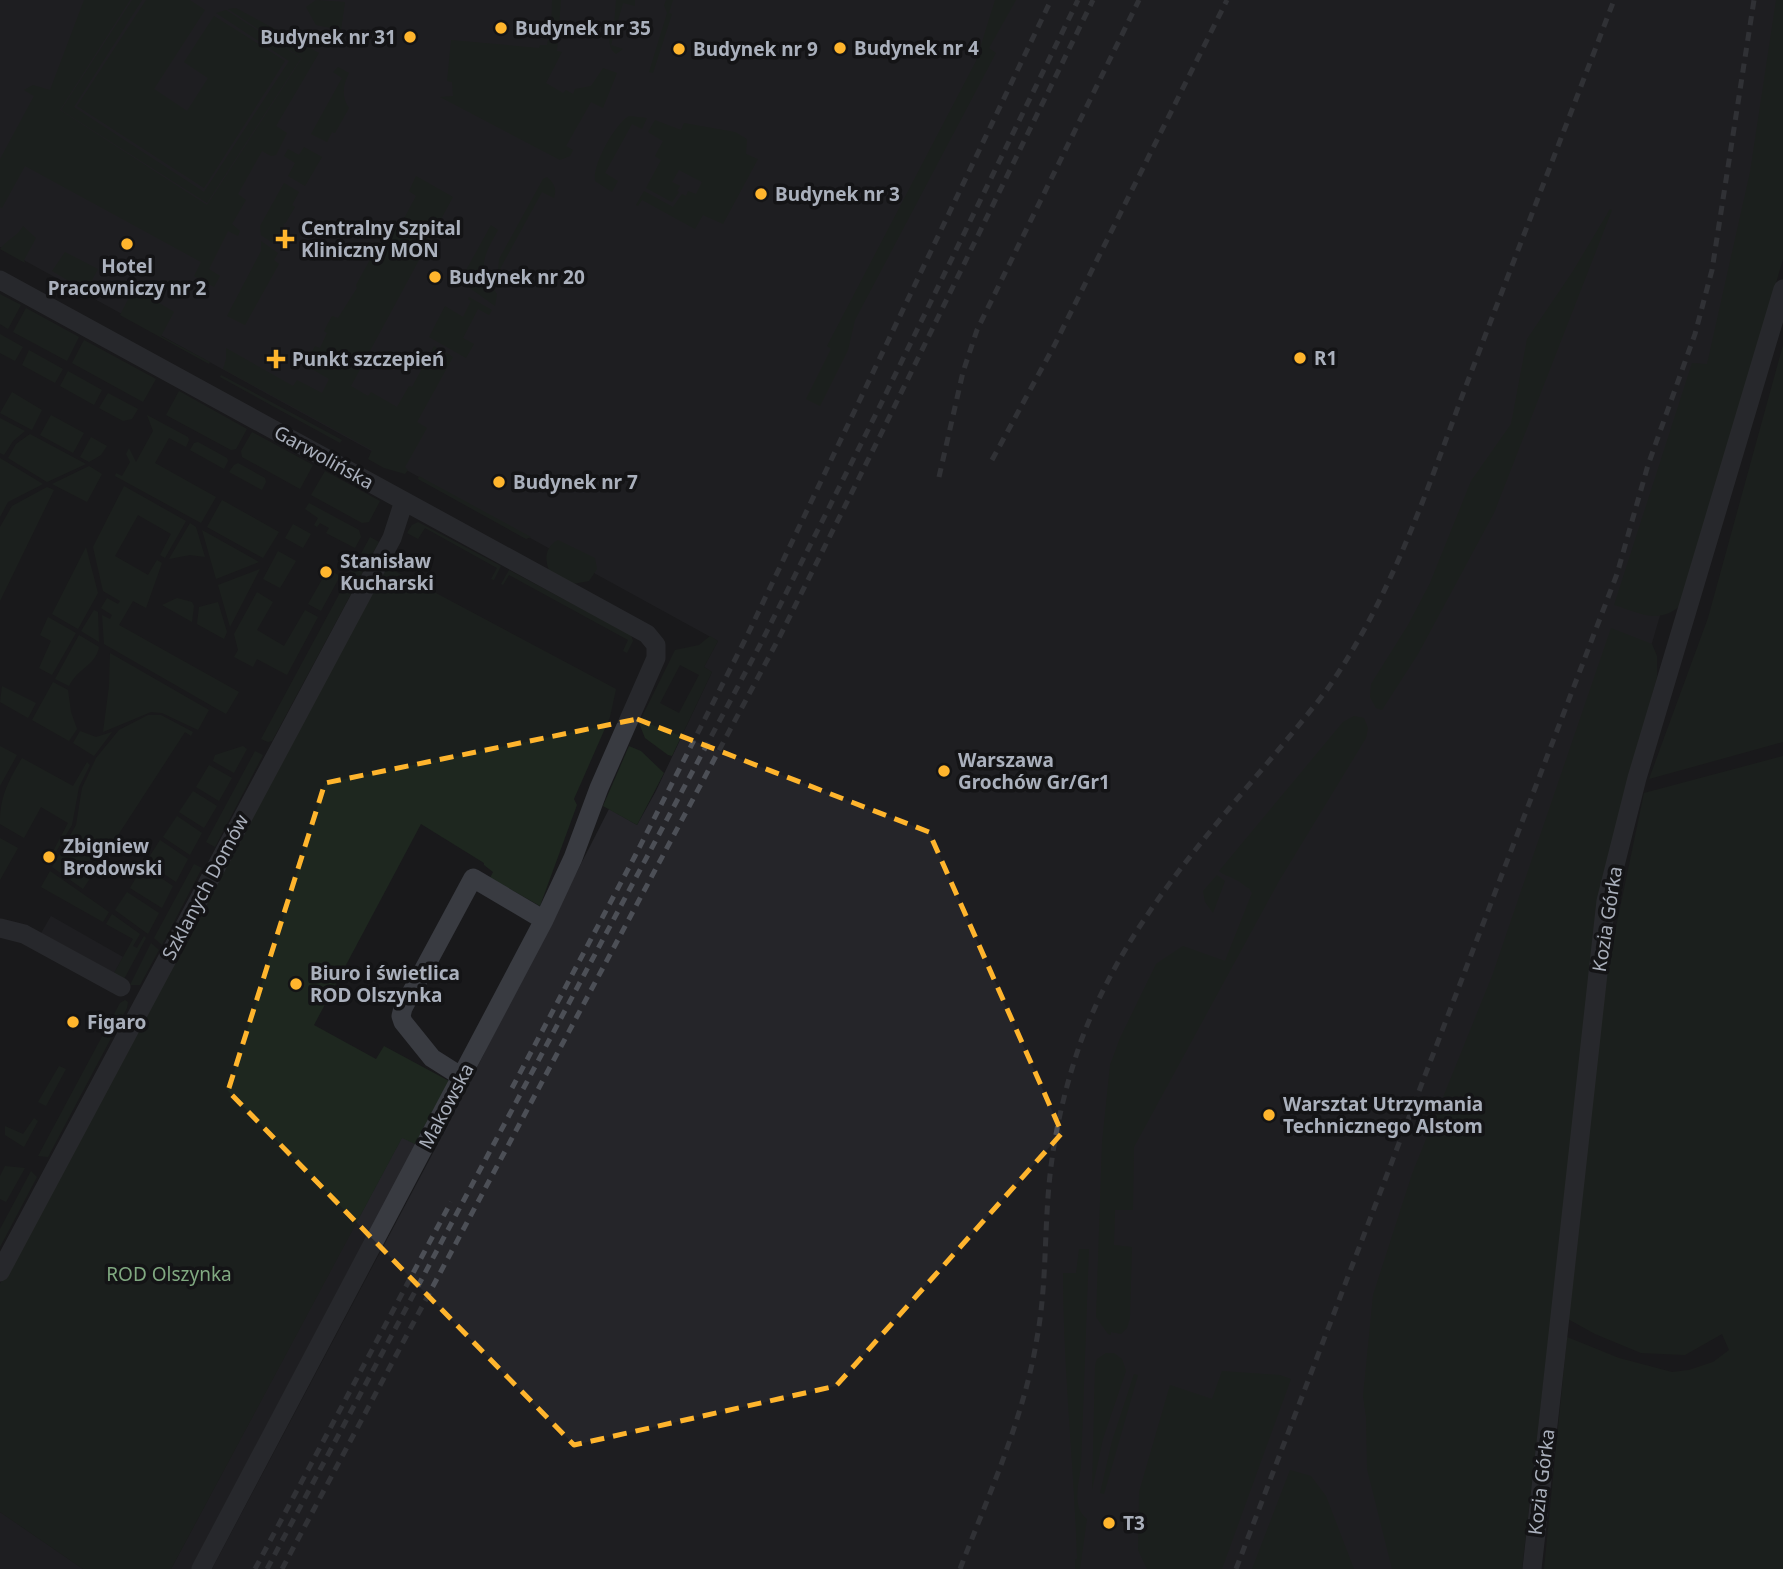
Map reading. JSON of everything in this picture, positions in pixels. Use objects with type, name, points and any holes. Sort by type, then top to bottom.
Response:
[{"type":"street","name":"Garwolińska","points":[[0,280],[647,634]]},
{"type":"street","name":"Kozia Górka","points":[[1532,1569],[1606,901],[1637,779],[1783,289]]},
{"type":"street","name":"Szklanych Domów","points":[[0,1272],[392,538],[404,501]]},
{"type":"street","name":"Makowska","points":[[201,1569],[544,920],[653,668],[657,650],[653,639],[647,634]]},
{"type":"street","points":[[461,1077],[432,1058],[403,1022],[403,1008],[473,878],[544,920]]},
{"type":"street","points":[[0,928],[24,934],[121,987]]},
{"type":"highlighted area","points":[[637,719],[929,832],[1062,1133],[836,1386],[574,1445],[228,1091],[325,783]]},
{"type":"shaded area","points":[[0,0],[1783,0],[1701,475],[1604,807],[1509,1569],[212,1569],[443,1134],[609,809],[637,825],[656,791],[712,672],[704,667],[718,641],[0,247]]},
{"type":"shaded area","points":[[51,916],[123,957],[113,975],[40,935]]},
{"type":"shaded area","points":[[402,1137],[418,1145],[194,1569],[171,1569]]},
{"type":"shaded area","points":[[0,1512],[83,1569],[0,1569]]},
{"type":"green space","points":[[84,0],[130,0],[60,110],[207,205],[302,58],[228,9],[236,8],[319,53],[276,126],[287,133],[276,155],[271,156],[262,151],[238,194],[246,200],[232,224],[240,231],[238,236],[228,231],[209,269],[220,276],[214,287],[194,276],[201,262],[25,166],[2,208],[0,207],[0,159],[34,96],[24,90],[33,85],[50,90]]},
{"type":"green space","points":[[132,0],[142,0],[74,107],[204,192],[289,61],[216,13],[226,10],[301,58],[207,203],[61,110]]},
{"type":"green space","points":[[146,0],[190,0],[205,10],[154,89],[187,111],[208,78],[184,62],[214,16],[285,61],[204,188],[77,106]]},
{"type":"green space","points":[[316,0],[345,2],[341,30],[316,25],[306,7]]},
{"type":"green space","points":[[552,0],[561,0],[557,51],[562,52],[546,83],[563,93],[566,90],[573,94],[575,89],[591,86],[603,68],[617,73],[603,108],[591,102],[566,146],[573,150],[570,156],[560,160],[440,97],[453,96],[452,82],[447,81],[451,40],[539,48],[540,45],[547,45],[548,40],[551,40]]},
{"type":"green space","points":[[616,0],[635,0],[635,6],[623,3],[611,45],[623,49],[616,54],[611,48],[609,41]]},
{"type":"green space","points":[[666,0],[673,0],[669,13],[672,14],[653,73],[649,72],[667,13],[664,5]]},
{"type":"green space","points":[[995,0],[1016,0],[989,48],[996,53],[855,320],[848,350],[820,406],[806,399],[831,349],[827,346],[976,61]]},
{"type":"green space","points":[[1776,0],[1783,0],[1783,259],[1681,605],[1665,615],[1649,616],[1614,605],[1692,363],[1707,364],[1750,172]]},
{"type":"green space","points":[[338,67],[349,73],[344,90],[349,108],[327,142],[311,134],[342,78],[333,72]]},
{"type":"green space","points":[[629,116],[647,118],[642,129],[632,124],[605,173],[618,181],[612,192],[595,181],[597,165],[617,127]]},
{"type":"green space","points":[[655,120],[681,130],[684,123],[735,132],[747,139],[746,154],[758,159],[723,224],[703,215],[695,229],[642,200],[636,205],[644,191],[673,207],[682,194],[686,196],[688,191],[696,194],[702,182],[679,170],[672,182],[680,186],[677,191],[679,192],[672,202],[646,188],[661,160],[655,156],[663,141],[648,132]]},
{"type":"green space","points":[[304,147],[322,157],[305,186],[288,176],[295,163],[284,156],[288,149],[299,155]]},
{"type":"green space","points":[[416,176],[453,197],[351,386],[368,396],[371,392],[397,407],[409,386],[412,387],[434,346],[453,357],[417,422],[427,428],[405,467],[408,470],[405,474],[384,468],[368,459],[372,450],[223,369],[226,348],[293,386],[297,380],[322,393],[329,379],[305,365],[315,346],[320,348],[327,333],[324,331],[332,316],[338,318],[357,288],[356,285],[387,229],[393,222],[400,226],[416,196],[409,191]]},
{"type":"green space","points":[[547,177],[554,186],[554,198],[542,192],[500,269],[511,275],[509,278],[503,278],[498,271],[499,259],[543,179]]},
{"type":"green space","points":[[284,183],[299,192],[292,205],[295,207],[273,243],[261,235],[260,226]]},
{"type":"green space","points":[[1610,209],[1612,210],[1494,513],[1418,654],[1382,710],[1376,708],[1370,697],[1371,684],[1408,625],[1430,583],[1471,481],[1511,424],[1527,339],[1573,271]]},
{"type":"green space","points":[[491,225],[498,230],[486,254],[484,266],[488,281],[497,294],[495,306],[460,281]]},
{"type":"green space","points":[[23,226],[36,238],[24,260],[25,263],[0,249]]},
{"type":"green space","points":[[261,241],[278,253],[274,260],[279,264],[245,325],[227,316],[261,251]]},
{"type":"green space","points":[[65,252],[98,269],[86,291],[52,271]]},
{"type":"green space","points":[[134,288],[174,312],[161,336],[210,362],[209,364],[120,315]]},
{"type":"green space","points":[[0,294],[21,305],[8,329],[0,324]]},
{"type":"green space","points":[[469,297],[492,310],[489,315],[478,309],[463,338],[474,344],[466,358],[429,337],[445,306],[463,317],[471,301]]},
{"type":"green space","points":[[26,308],[79,337],[67,361],[13,332]]},
{"type":"green space","points":[[0,334],[23,347],[15,361],[0,353]]},
{"type":"green space","points":[[84,340],[156,379],[143,402],[72,363]]},
{"type":"green space","points":[[1783,345],[1783,742],[1649,779],[1708,618]]},
{"type":"green space","points":[[29,350],[63,369],[55,383],[22,365]]},
{"type":"green space","points":[[68,371],[102,390],[94,405],[60,386]]},
{"type":"green space","points":[[221,375],[342,440],[340,443],[220,377]]},
{"type":"green space","points":[[179,391],[247,429],[236,449],[231,450],[166,415]]},
{"type":"green space","points":[[12,392],[42,410],[32,430],[0,413]]},
{"type":"green space","points":[[108,393],[138,409],[132,419],[123,421],[99,408]]},
{"type":"green space","points":[[51,415],[84,433],[73,453],[40,435]]},
{"type":"green space","points":[[147,415],[188,437],[186,447],[169,438],[155,463],[216,497],[201,523],[115,476],[116,473],[122,476],[130,462],[126,454],[129,448],[136,462],[153,431]]},
{"type":"green space","points":[[0,418],[25,431],[13,441],[4,455],[0,453]]},
{"type":"green space","points":[[252,432],[313,465],[300,489],[242,457],[241,451]]},
{"type":"green space","points":[[30,434],[86,464],[47,482],[8,458],[16,444]]},
{"type":"green space","points":[[91,437],[107,446],[101,455],[89,462],[80,457]]},
{"type":"green space","points":[[198,442],[227,458],[224,469],[190,450],[194,443]]},
{"type":"green space","points":[[0,458],[43,484],[8,502],[0,517]]},
{"type":"green space","points":[[238,463],[265,478],[262,490],[229,472]]},
{"type":"green space","points":[[89,466],[102,474],[87,502],[52,484]]},
{"type":"green space","points":[[325,471],[380,501],[369,522],[362,523],[311,495]]},
{"type":"green space","points":[[419,476],[531,537],[526,539],[418,479]]},
{"type":"green space","points":[[124,486],[186,521],[165,558],[160,555],[171,534],[138,515],[115,556],[148,575],[157,560],[162,563],[146,608],[133,601],[119,625],[239,692],[226,714],[104,644],[102,615],[110,619],[112,615],[101,608],[107,598],[118,604],[120,601],[103,591],[93,547]]},
{"type":"green space","points":[[47,487],[54,490],[0,601],[0,527],[12,506]]},
{"type":"green space","points":[[222,500],[279,532],[263,558],[207,527]]},
{"type":"green space","points":[[309,503],[359,530],[361,537],[355,548],[326,533],[329,528],[320,523],[317,527],[314,525],[318,518],[305,509]]},
{"type":"green space","points":[[418,522],[501,566],[494,580],[491,579],[497,568],[425,528],[418,539],[407,533],[412,525]]},
{"type":"green space","points":[[190,523],[196,527],[205,557],[190,555],[169,559]]},
{"type":"green space","points":[[293,524],[311,534],[303,548],[285,538]]},
{"type":"green space","points":[[202,530],[259,562],[216,579]]},
{"type":"green space","points":[[370,537],[379,542],[272,741],[261,739]]},
{"type":"green space","points":[[558,540],[595,558],[597,569],[589,581],[573,584],[549,570],[547,553]]},
{"type":"green space","points":[[86,547],[98,593],[78,629],[52,614]]},
{"type":"green space","name":"ROD Olszynka","points":[[392,550],[396,553],[389,568],[616,689],[610,717],[574,799],[577,805],[540,906],[490,878],[493,872],[484,863],[421,824],[314,1025],[376,1059],[384,1046],[449,1081],[415,1144],[402,1138],[171,1569],[83,1569],[0,1512],[0,1284],[172,962],[176,964],[182,953]]},
{"type":"green space","points":[[278,551],[296,561],[280,588],[263,579]]},
{"type":"green space","points":[[260,569],[230,627],[218,585]]},
{"type":"green space","points":[[328,569],[340,576],[321,611],[308,604]]},
{"type":"green space","points":[[509,570],[631,635],[633,641],[627,653],[623,651],[628,640],[509,575],[503,585],[501,584]]},
{"type":"green space","points":[[257,592],[273,602],[257,630],[284,646],[305,610],[318,617],[287,675],[257,659],[253,667],[234,657],[238,650],[234,634]]},
{"type":"green space","points":[[177,598],[192,602],[192,622],[162,605]]},
{"type":"green space","points":[[218,602],[227,632],[224,639],[197,624],[199,607]]},
{"type":"green space","points":[[94,610],[98,612],[99,642],[81,631]]},
{"type":"green space","points":[[48,617],[76,633],[52,675],[39,668],[51,641],[40,635]]},
{"type":"green space","points":[[1611,628],[1652,644],[1657,656],[1657,677],[1601,884],[1522,1569],[1392,1569],[1367,1469],[1363,1396],[1373,1295],[1412,1174],[1492,976]]},
{"type":"green space","points":[[79,635],[99,647],[94,658],[69,686],[55,679]]},
{"type":"green space","points":[[710,636],[718,641],[704,667],[712,672],[672,756],[668,755],[645,738],[639,723],[675,650],[699,645]],"holes":[[[680,665],[699,675],[679,713],[660,703]]]},
{"type":"green space","points":[[110,653],[209,710],[198,730],[162,713],[151,712],[103,732]]},
{"type":"green space","points":[[53,682],[68,690],[77,729],[69,741],[32,720]]},
{"type":"green space","points":[[2,686],[36,703],[28,718],[0,702]]},
{"type":"green space","points":[[148,715],[161,715],[193,732],[191,736],[185,732],[83,889],[52,867],[76,825],[82,788],[96,758],[119,730]]},
{"type":"green space","points":[[1354,716],[1364,718],[1368,728],[1366,738],[1279,881],[1134,1147],[1133,1210],[1115,1210],[1114,1245],[1132,1247],[1130,1318],[1127,1328],[1121,1334],[1108,1334],[1096,1317],[1102,1142],[1110,1065],[1120,1038],[1156,964],[1183,946],[1225,961],[1252,893],[1240,882],[1219,871],[1343,722]]},
{"type":"green space","points":[[80,731],[96,737],[112,732],[94,756],[73,743]]},
{"type":"green space","points":[[0,746],[17,755],[0,786]]},
{"type":"green space","points":[[243,746],[247,749],[234,773],[213,761],[215,755]]},
{"type":"green space","points":[[629,746],[641,751],[664,773],[637,825],[603,806]]},
{"type":"green space","points":[[255,751],[263,755],[215,847],[206,842]]},
{"type":"green space","points":[[1783,756],[1783,1569],[1544,1569],[1567,1337],[1619,1358],[1672,1372],[1713,1362],[1729,1350],[1722,1334],[1685,1355],[1641,1353],[1595,1334],[1568,1319],[1604,985],[1644,793]]},
{"type":"green space","points":[[22,758],[73,786],[87,762],[90,765],[79,787],[72,825],[51,860],[49,859],[68,823],[41,807],[24,838],[0,824],[1,805],[6,790]]},
{"type":"green space","points":[[209,765],[232,778],[219,801],[196,787]]},
{"type":"green space","points":[[193,791],[217,806],[204,828],[179,812]]},
{"type":"green space","points":[[177,816],[202,833],[190,855],[163,837]]},
{"type":"green space","points":[[0,838],[18,848],[0,880]]},
{"type":"green space","points":[[160,840],[188,859],[176,882],[146,862]]},
{"type":"green space","points":[[194,864],[202,868],[162,945],[154,938]]},
{"type":"green space","points":[[143,866],[173,886],[162,908],[130,888]]},
{"type":"green space","points":[[50,871],[109,912],[103,922],[41,887]]},
{"type":"green space","points":[[1217,875],[1225,881],[1213,913],[1205,902],[1203,891]]},
{"type":"green space","points":[[127,892],[159,913],[148,934],[115,910]]},
{"type":"green space","points":[[112,914],[140,934],[133,946],[137,948],[144,936],[146,938],[123,981],[113,975],[133,939],[106,924]]},
{"type":"green space","points":[[151,943],[159,950],[140,985],[130,985]]},
{"type":"green space","points":[[125,1000],[128,1002],[127,1008],[48,1157],[38,1156],[120,1003]]},
{"type":"green space","points":[[59,1066],[66,1069],[46,1106],[38,1102]]},
{"type":"green space","points":[[34,1118],[38,1121],[24,1147],[5,1135],[5,1126],[23,1134]]},
{"type":"green space","points":[[5,1166],[25,1168],[6,1202],[0,1199],[0,1176]]},
{"type":"green space","points":[[31,1171],[37,1177],[0,1247],[0,1229]]},
{"type":"green space","points":[[1079,1249],[1089,1249],[1081,1467],[1077,1495],[1079,1509],[1087,1519],[1080,1569],[1075,1569],[1077,1559],[1063,1273],[1076,1273]]},
{"type":"green space","points":[[1106,1353],[1114,1353],[1122,1359],[1126,1371],[1103,1439],[1092,1490],[1095,1366],[1097,1359]]},
{"type":"green space","points":[[1222,1371],[1280,1375],[1291,1379],[1222,1569],[1147,1569],[1138,1550],[1139,1492],[1170,1385],[1212,1399]]},
{"type":"green space","points":[[1134,1374],[1138,1375],[1104,1494],[1100,1493],[1112,1441]]},
{"type":"green space","points":[[1290,1470],[1311,1476],[1326,1496],[1354,1569],[1252,1569]]},
{"type":"railway","points":[[512,1088],[746,638],[1051,0]]},
{"type":"railway","points":[[267,1569],[760,645],[1078,0]]},
{"type":"railway","points":[[282,1569],[779,638],[1093,0]]},
{"type":"railway","points":[[939,477],[963,372],[977,330],[1139,0]]},
{"type":"railway","points":[[992,460],[1054,346],[1227,0]]},
{"type":"railway","points":[[960,1569],[1015,1426],[1031,1368],[1042,1297],[1052,1158],[1062,1107],[1081,1041],[1103,991],[1158,899],[1326,691],[1371,617],[1423,499],[1614,0]]},
{"type":"railway","points":[[1236,1569],[1617,574],[1648,465],[1695,334],[1712,270],[1754,0]]},
{"type":"railway","points":[[255,1569],[451,1202]]},
{"type":"place","name":"Budynek nr 35","points":[[501,28]]},
{"type":"place","name":"Budynek nr 31","points":[[410,37]]},
{"type":"place","name":"Budynek nr 4","points":[[840,48]]},
{"type":"place","name":"Budynek nr 9","points":[[679,49]]},
{"type":"place","name":"Budynek nr 3","points":[[761,194]]},
{"type":"place","name":"Centralny Szpital Kliniczny MON","points":[[285,239]]},
{"type":"place","name":"Hotel Pracowniczy nr 2","points":[[127,244]]},
{"type":"place","name":"Budynek nr 20","points":[[435,277]]},
{"type":"place","name":"R1","points":[[1300,358]]},
{"type":"place","name":"Punkt szczepień","points":[[276,359]]},
{"type":"place","name":"Budynek nr 7","points":[[499,482]]},
{"type":"place","name":"Stanisław Kucharski","points":[[326,572]]},
{"type":"place","name":"Warszawa Grochów Gr/Gr1","points":[[944,771]]},
{"type":"place","name":"Zbigniew Brodowski","points":[[49,857]]},
{"type":"place","name":"Biuro i świetlica ROD Olszynka","points":[[296,984]]},
{"type":"place","name":"Figaro","points":[[73,1022]]},
{"type":"place","name":"Warsztat Utrzymania Technicznego Alstom","points":[[1269,1115]]},
{"type":"place","name":"T3","points":[[1109,1523]]}]
